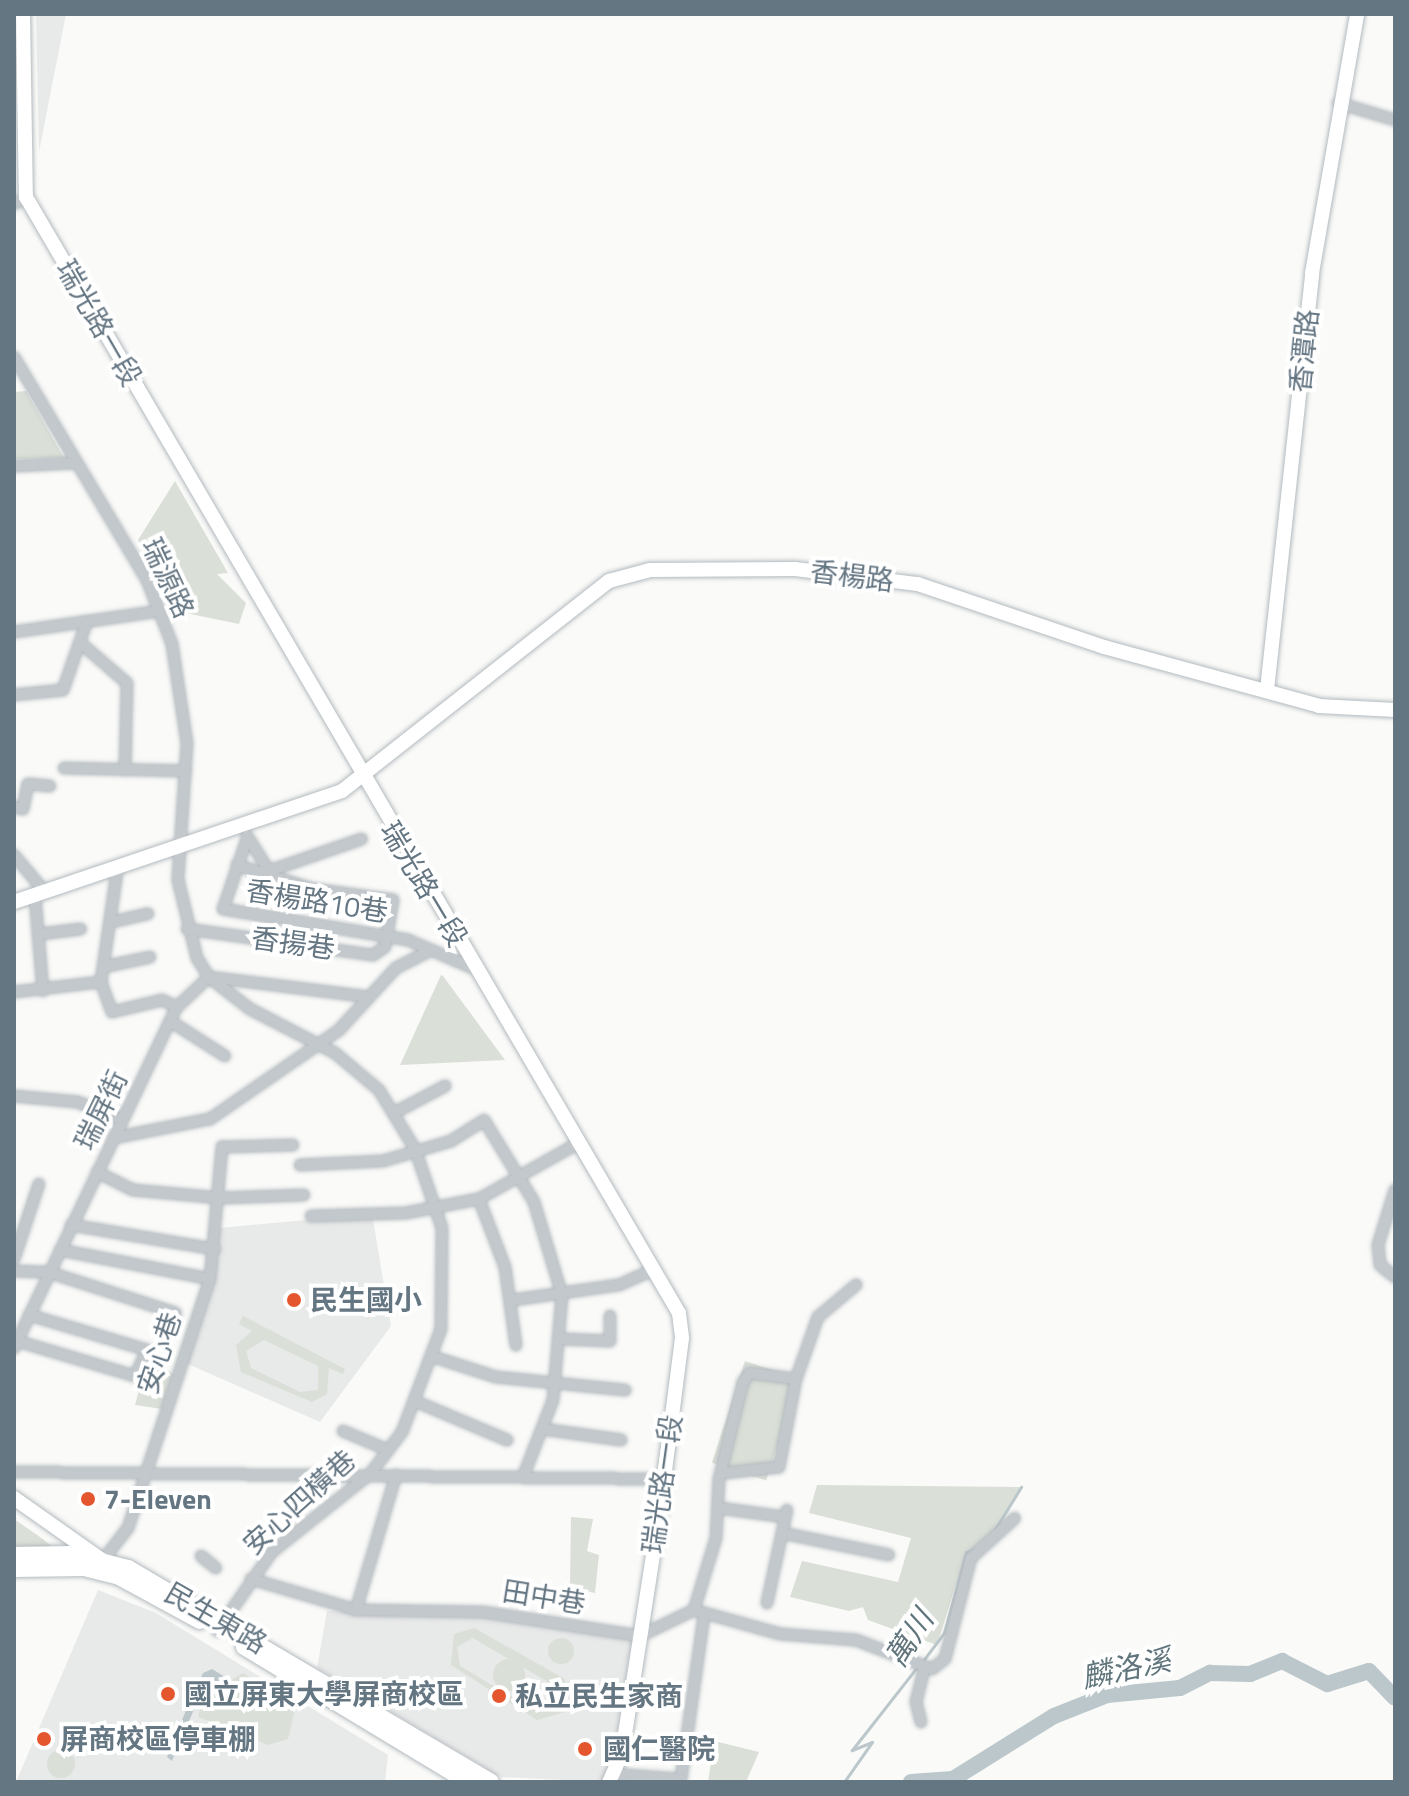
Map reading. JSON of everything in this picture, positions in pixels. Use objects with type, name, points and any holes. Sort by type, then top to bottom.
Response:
[{"type":"main road","points":[[14,1555],[103,1560]]},
{"type":"main road","name":"民生東路","points":[[103,1560],[491,1782]]},
{"type":"main road","points":[[14,1569],[84,1568],[119,1577]]},
{"type":"main road","name":"民生東路","points":[[119,1577],[221,1627],[468,1782]]},
{"type":"street","name":"瑞光路一段","points":[[23,14],[20,201],[358,775],[655,1269],[682,1325],[640,1636],[611,1778]]},
{"type":"street","name":"香潭路","points":[[1267,690],[1338,103],[1357,14]]},
{"type":"street","points":[[1338,103],[1395,120]]},
{"type":"street","name":"瑞源路","points":[[14,357],[159,611],[177,663],[186,771],[177,847]]},
{"type":"street","points":[[14,466],[76,463]]},
{"type":"street","name":"香楊路","points":[[358,775],[609,581],[650,570],[795,569],[918,584],[1104,647],[1319,706],[1395,710]]},
{"type":"street","points":[[14,632],[159,611]]},
{"type":"street","points":[[14,695],[63,690],[84,646],[87,621]]},
{"type":"street","points":[[84,646],[127,683],[125,770]]},
{"type":"street","points":[[64,768],[186,771]]},
{"type":"street","points":[[14,902],[118,865],[246,831],[330,797],[358,775]]},
{"type":"street","points":[[14,807],[23,809],[28,784],[50,786]]},
{"type":"street","name":"香楊路10巷","points":[[246,831],[223,909],[387,936],[456,965],[475,969]]},
{"type":"street","name":"香楊路10巷","points":[[246,831],[269,871]]},
{"type":"street","points":[[269,871],[362,839]]},
{"type":"street","points":[[177,847],[187,929],[209,977],[319,1045],[379,1090],[415,1149]]},
{"type":"street","points":[[14,855],[40,894],[43,991]]},
{"type":"street","points":[[118,865],[101,982],[112,1012],[162,1000],[177,1007]]},
{"type":"street","points":[[237,865],[269,871],[313,889],[393,900],[387,936]]},
{"type":"street","points":[[112,922],[148,914]]},
{"type":"street","points":[[40,934],[81,929]]},
{"type":"street","name":"香揚巷","points":[[187,929],[373,955],[387,936]]},
{"type":"street","points":[[113,1138],[210,1119],[319,1045],[396,968],[426,953]]},
{"type":"street","points":[[103,967],[150,957]]},
{"type":"street","name":"香揚巷","points":[[209,977],[369,997]]},
{"type":"street","name":"瑞屏街","points":[[15,1344],[177,1007],[209,977]]},
{"type":"street","points":[[14,992],[101,982]]},
{"type":"street","points":[[170,1021],[225,1056]]},
{"type":"street","points":[[394,1113],[445,1086]]},
{"type":"street","points":[[14,1096],[78,1102],[122,1120]]},
{"type":"street","points":[[300,1165],[383,1161],[415,1149],[451,1141],[484,1120],[522,1177],[550,1241],[562,1295],[556,1383],[523,1477]]},
{"type":"street","points":[[311,1216],[436,1206],[479,1199],[580,1142]]},
{"type":"street","name":"安心巷","points":[[103,1560],[121,1544],[210,1279],[221,1198],[222,1147],[293,1145]]},
{"type":"street","name":"安心四橫巷","points":[[221,1627],[272,1552],[370,1474],[417,1402],[434,1357],[447,1266],[436,1206],[415,1149]]},
{"type":"street","points":[[97,1172],[133,1190],[221,1198],[304,1195]]},
{"type":"street","points":[[14,1259],[39,1184]]},
{"type":"street","points":[[1395,1190],[1378,1245],[1380,1265],[1395,1277]]},
{"type":"street","points":[[479,1199],[513,1300],[516,1345]]},
{"type":"street","points":[[71,1225],[215,1249]]},
{"type":"street","points":[[60,1250],[210,1279]]},
{"type":"street","points":[[513,1300],[619,1285],[655,1269]]},
{"type":"street","points":[[14,1271],[48,1272],[176,1313]]},
{"type":"street","points":[[722,1476],[779,1467],[796,1379],[818,1317],[856,1285]]},
{"type":"street","points":[[15,1344],[135,1376],[147,1350],[29,1315]]},
{"type":"street","points":[[561,1339],[610,1341],[610,1316]]},
{"type":"street","points":[[434,1357],[496,1377],[625,1390]]},
{"type":"street","points":[[694,1610],[719,1508],[722,1476],[750,1373],[796,1379]]},
{"type":"street","points":[[417,1402],[507,1440]]},
{"type":"street","points":[[542,1429],[621,1440]]},
{"type":"street","name":"安心四橫巷","points":[[343,1431],[388,1450]]},
{"type":"street","points":[[14,1472],[145,1470],[663,1479]]},
{"type":"street","points":[[356,1610],[396,1475]]},
{"type":"street","name":"民生東路","points":[[14,1498],[103,1560],[119,1577]]},
{"type":"street","points":[[719,1508],[786,1513],[767,1603]]},
{"type":"street","points":[[694,1610],[704,1616],[856,1640],[924,1669],[945,1659],[971,1558],[1015,1518]]},
{"type":"street","points":[[782,1533],[889,1555]]},
{"type":"street","points":[[201,1556],[216,1568]]},
{"type":"street","name":"田中巷","points":[[251,1579],[356,1610],[483,1612],[640,1636]]},
{"type":"street","points":[[640,1636],[694,1610]]},
{"type":"street","points":[[611,1778],[681,1779],[704,1616]]},
{"type":"street","points":[[921,1722],[916,1702],[924,1669]]},
{"type":"shaded area","points":[[36,14],[66,14],[39,152]]},
{"type":"shaded area","points":[[26,391],[64,458],[14,459],[14,392]]},
{"type":"shaded area","points":[[175,481],[228,573],[217,574],[246,603],[239,624],[171,610],[147,561],[138,540]]},
{"type":"shaded area","points":[[443,976],[505,1060],[400,1065]]},
{"type":"shaded area","name":"民生國小","points":[[372,1214],[391,1326],[320,1422],[181,1361],[219,1228]]},
{"type":"shaded area","points":[[243,1316],[345,1369],[343,1374],[329,1368],[327,1394],[312,1402],[241,1372],[236,1345],[252,1331],[239,1324]],"holes":[[[264,1340],[318,1366],[318,1390],[300,1392],[251,1368],[246,1351]]]},
{"type":"shaded area","points":[[148,1356],[173,1374],[162,1409],[135,1405]]},
{"type":"shaded area","points":[[745,1361],[799,1379],[766,1480],[712,1463]]},
{"type":"shaded area","points":[[817,1485],[1021,1487],[987,1542],[966,1552],[937,1645],[868,1620],[863,1607],[849,1611],[790,1597],[802,1561],[898,1582],[911,1538],[809,1513]]},
{"type":"shaded area","points":[[571,1517],[593,1519],[587,1551],[599,1555],[595,1593],[570,1587]]},
{"type":"shaded area","points":[[14,1519],[40,1537],[53,1547],[14,1546]]},
{"type":"shaded area","name":"國立屏東大學屏商校區","points":[[98,1590],[156,1613],[388,1755],[385,1782],[16,1782]]},
{"type":"shaded area","name":"私立民生家商","points":[[327,1611],[483,1617],[632,1639],[611,1767],[602,1782],[501,1777],[317,1668]]},
{"type":"shaded area","points":[[474,1628],[565,1679],[565,1712],[537,1720],[451,1665],[454,1634]],"holes":[[[473,1638],[555,1686],[560,1702],[534,1710],[460,1666],[457,1647]]]},
{"type":"shaded area","points":[[561,1638],[570,1642],[574,1651],[570,1660],[561,1664],[552,1660],[548,1651],[552,1642]]},
{"type":"shaded area","points":[[509,1659],[520,1664],[525,1675],[520,1686],[509,1691],[498,1686],[493,1675],[498,1664]]},
{"type":"shaded area","points":[[212,1669],[225,1677],[198,1700],[172,1761],[167,1757],[189,1703],[203,1673]]},
{"type":"shaded area","points":[[243,1673],[296,1705],[288,1739],[268,1745],[198,1717],[203,1698]]},
{"type":"shaded area","points":[[714,1741],[759,1752],[746,1782],[708,1782]]},
{"type":"shaded area","points":[[61,1750],[71,1754],[75,1764],[71,1774],[61,1778],[51,1774],[47,1764],[51,1754]]},
{"type":"waterway","name":"萬川","points":[[994,1531],[1021,1487]]},
{"type":"waterway","name":"萬川","points":[[922,1662],[944,1633],[966,1552],[977,1547]]},
{"type":"waterway","name":"麟洛溪","points":[[911,1782],[953,1779],[1054,1716],[1107,1695],[1180,1688],[1210,1673],[1250,1674],[1282,1661],[1327,1684],[1369,1671],[1395,1698]]},
{"type":"waterway","name":"萬川","points":[[844,1782],[872,1742],[852,1750],[917,1667]]},
{"type":"place","name":"民生國小","points":[[294,1300]]},
{"type":"place","name":"7-Eleven","points":[[88,1499]]},
{"type":"place","name":"國立屏東大學屏商校區","points":[[168,1694]]},
{"type":"place","name":"私立民生家商","points":[[499,1696]]},
{"type":"place","name":"屏商校區停車棚","points":[[44,1739]]},
{"type":"place","name":"國仁醫院","points":[[585,1749]]}]
